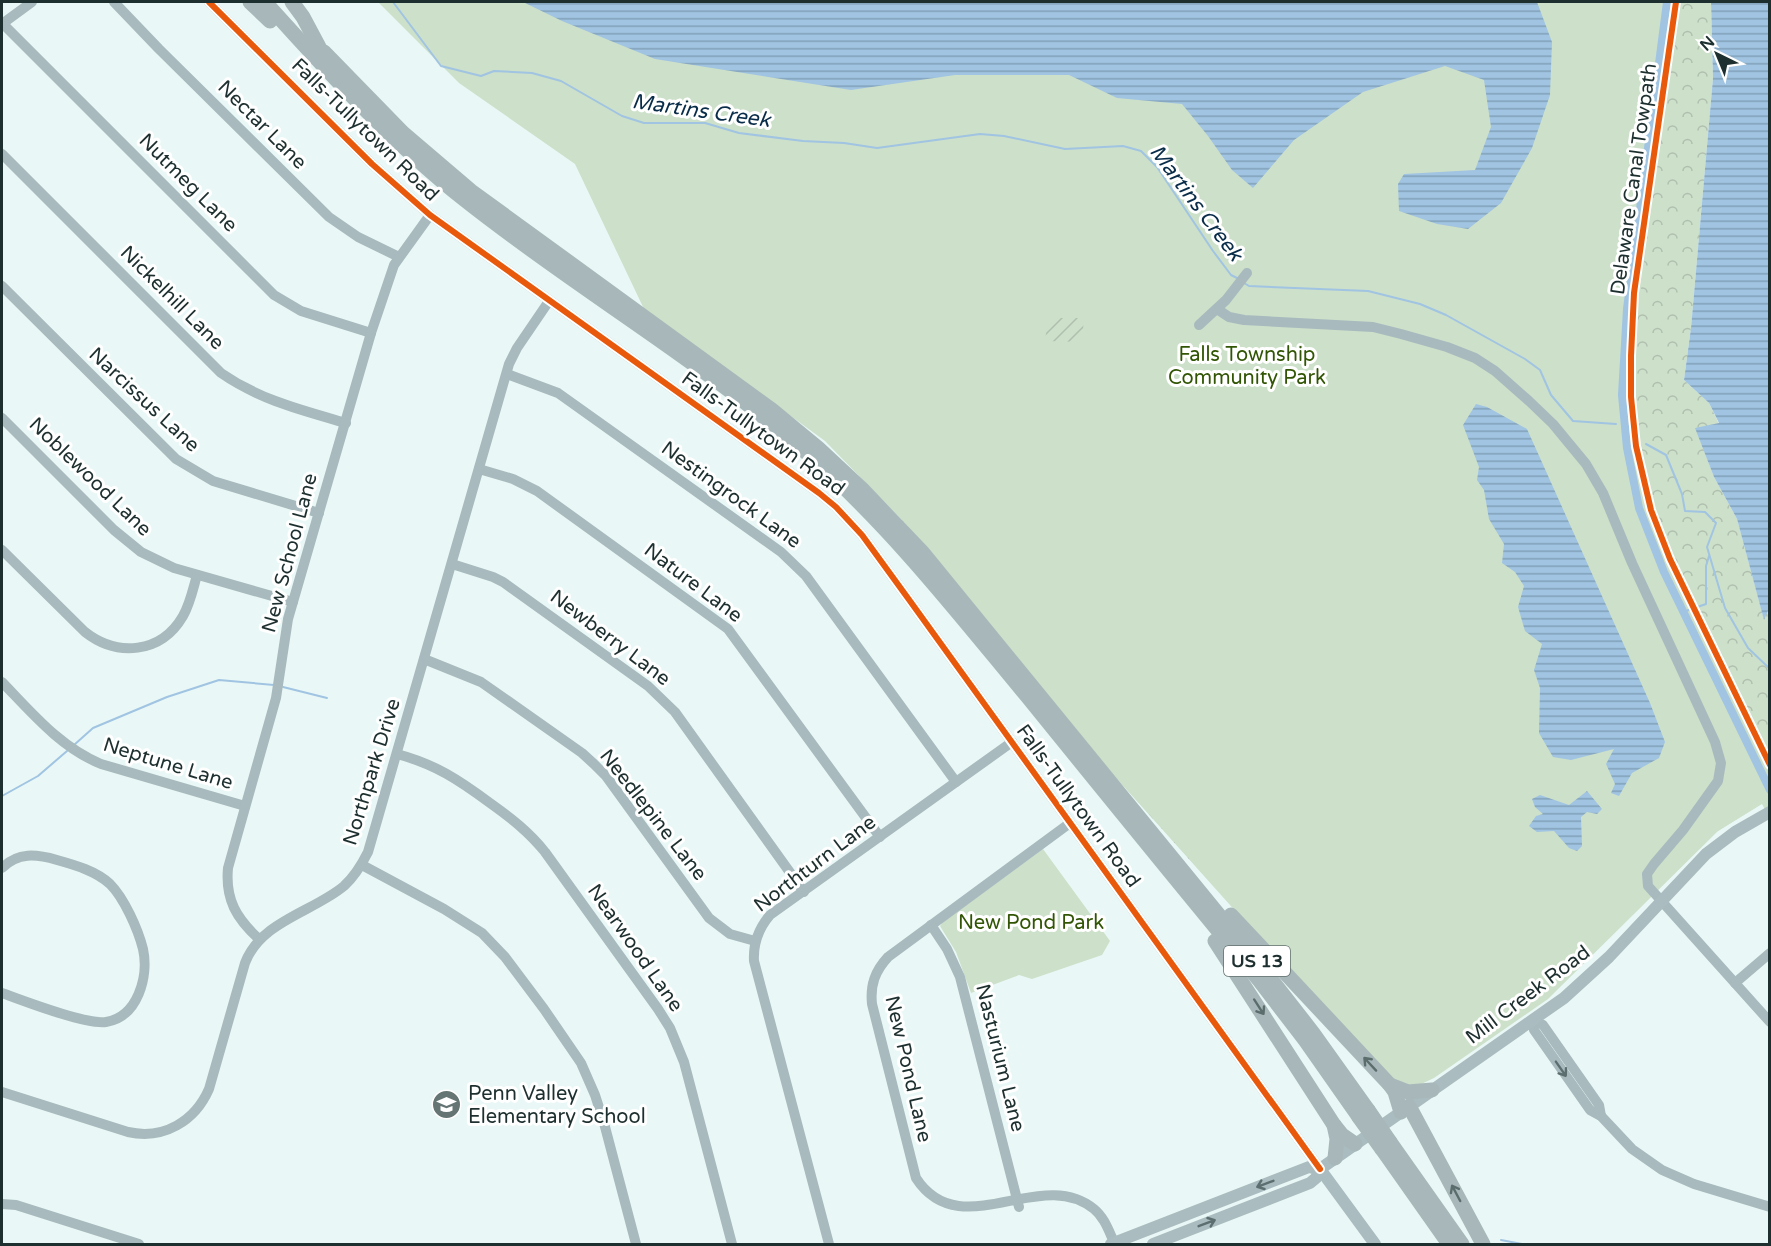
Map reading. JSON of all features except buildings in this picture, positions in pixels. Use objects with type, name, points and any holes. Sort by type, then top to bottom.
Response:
[{"type":"highway","points":[[250,2],[353,99]]},
{"type":"highway","name":"US 13","points":[[265,2],[353,99],[396,141],[464,200],[741,400],[788,436],[854,496],[895,538],[934,584],[1282,1010],[1364,1114]]},
{"type":"highway","name":"US 13","points":[[278,2],[403,133],[471,191],[748,391],[795,428],[840,468],[923,553],[1290,1003],[1386,1145],[1462,1245]]},
{"type":"highway","points":[[292,2],[319,47]]},
{"type":"highway","points":[[1139,817],[1390,1085],[1483,1245]]},
{"type":"highway","points":[[1169,871],[1334,1125],[1342,1136],[1355,1144]]},
{"type":"highway","points":[[1390,1085],[1408,1092],[1432,1090]]},
{"type":"highway","points":[[1334,1125],[1337,1139],[1335,1158]]},
{"type":"highway","name":"US 13","points":[[1386,1145],[1449,1245]]},
{"type":"main road","name":"Mill Creek Road","points":[[1320,1168],[1564,998],[1593,974],[1715,847],[1770,812]]},
{"type":"main road","points":[[1113,1244],[1309,1167],[1320,1168],[1374,1243]]},
{"type":"main road","points":[[1153,1245],[1310,1183],[1316,1178],[1320,1168]]},
{"type":"street","points":[[2,23],[32,2]]},
{"type":"street","name":"Nectar Lane","points":[[114,2],[330,217],[358,237],[399,257]]},
{"type":"street","name":"Falls-Tullytown Road","points":[[209,2],[364,156],[429,215],[836,507],[862,535],[1320,1168]]},
{"type":"street","name":"Nutmeg Lane","points":[[2,23],[274,295],[301,311],[371,333]]},
{"type":"street","name":"Nickelhill Lane","points":[[2,154],[221,373],[254,393],[276,402],[345,423]]},
{"type":"street","name":"New School Lane","points":[[259,939],[241,922],[235,912],[227,891],[228,868],[276,698],[286,627],[371,333],[385,288],[399,257],[429,215]]},
{"type":"street","points":[[1199,325],[1217,309],[1247,273]]},
{"type":"street","name":"Narcissus Lane","points":[[2,286],[176,459],[213,481],[319,513]]},
{"type":"street","name":"Northpark Drive","points":[[2,1092],[133,1133],[154,1134],[165,1131],[184,1122],[199,1108],[209,1089],[245,963],[259,939],[338,890],[354,876],[368,852],[507,374],[517,348],[549,301]]},
{"type":"street","points":[[1217,309],[1229,316],[1244,320],[1372,327],[1447,347],[1475,358],[1495,371],[1529,401],[1553,424],[1586,464],[1614,515],[1632,563],[1719,752],[1720,773],[1714,789],[1647,874],[1648,886],[1770,1022]]},
{"type":"street","name":"Nestingrock Lane","points":[[507,374],[558,393],[782,552],[806,576],[956,782]]},
{"type":"street","name":"Noblewood Lane","points":[[2,418],[127,541],[154,560],[197,575],[293,602]]},
{"type":"street","name":"Nature Lane","points":[[479,469],[513,479],[537,491],[728,629],[880,837]]},
{"type":"street","points":[[2,550],[85,632],[95,640],[116,648],[147,645],[156,642],[172,630],[183,615],[197,575]]},
{"type":"street","name":"Newberry Lane","points":[[452,564],[503,582],[662,699],[675,712],[804,892]]},
{"type":"street","name":"Needlepine Lane","points":[[424,659],[481,682],[582,753],[606,776],[708,918],[730,934],[755,942]]},
{"type":"street","name":"Neptune Lane","points":[[2,682],[61,741],[87,758],[245,806]]},
{"type":"street","name":"Northturn Lane","points":[[829,1245],[754,961],[755,942],[761,927],[768,918],[1012,742]]},
{"type":"street","name":"Nearwood Lane","points":[[397,754],[417,759],[454,777],[528,831],[658,1009],[670,1028],[684,1062],[732,1245]]},
{"type":"street","name":"New Pond Lane","points":[[1070,823],[888,957],[872,982],[872,1004],[916,1178],[933,1203],[960,1216],[982,1216],[1053,1198],[1077,1200],[1095,1210],[1102,1218],[1113,1244]]},
{"type":"street","points":[[2,868],[19,857],[40,855],[99,875],[110,884],[124,904],[142,947],[144,961],[140,989],[132,1006],[121,1017],[105,1022],[90,1021],[2,993]]},
{"type":"street","points":[[362,865],[444,909],[482,933],[505,957],[544,1009],[580,1063],[596,1097],[636,1245]]},
{"type":"street","name":"Nasturium Lane","points":[[932,925],[947,949],[960,977],[1019,1207]]},
{"type":"street","points":[[1735,983],[1770,953]]},
{"type":"street","points":[[1533,1020],[1543,1025],[1599,1105],[1601,1116],[1632,1149],[1662,1170],[1694,1184],[1770,1207]]},
{"type":"street","points":[[2,1204],[16,1205],[120,1242],[140,1245]]},
{"type":"green space","name":"Falls Township Community Park","points":[[378,2],[1679,2],[1648,227],[1635,343],[1635,400],[1645,472],[1652,502],[1674,561],[1769,761],[1769,817],[1762,804],[1718,831],[1548,999],[1434,1078],[1415,1087],[1392,1079],[1093,752],[905,523],[825,441],[644,309],[575,164],[459,83]]},
{"type":"green space","points":[[1622,2],[1711,2],[1713,78],[1691,328],[1684,380],[1709,403],[1719,424],[1696,429],[1714,477],[1737,519],[1764,619],[1769,606],[1769,799],[1718,831],[1264,943],[1093,752],[874,486]]},
{"type":"green space","points":[[1048,318],[1084,318],[1082,342],[1045,341]]},
{"type":"green space","name":"New Pond Park","points":[[1043,849],[1110,941],[1102,955],[1032,979],[1019,975],[971,993],[956,952],[940,926]]},
{"type":"water","points":[[523,2],[1537,2],[1552,42],[1550,95],[1532,148],[1501,203],[1468,229],[1437,224],[1399,211],[1398,184],[1404,174],[1475,170],[1491,127],[1484,80],[1445,66],[1363,92],[1294,140],[1253,188],[1232,170],[1182,104],[1117,98],[1069,75],[955,75],[851,90],[655,59],[562,21]]},
{"type":"water","points":[[1711,2],[1769,2],[1770,606],[1764,620],[1737,519],[1714,477],[1695,428],[1719,423],[1709,403],[1684,380],[1691,328],[1713,78]]},
{"type":"water","points":[[1476,404],[1487,407],[1527,429],[1650,703],[1665,742],[1659,758],[1632,773],[1619,796],[1611,793],[1615,784],[1606,764],[1614,749],[1571,760],[1553,757],[1539,733],[1540,688],[1534,670],[1542,644],[1525,631],[1518,607],[1524,586],[1515,572],[1502,563],[1504,544],[1489,519],[1484,490],[1477,480],[1479,467],[1463,425]]},
{"type":"water","points":[[1587,791],[1602,809],[1597,814],[1587,812],[1581,817],[1582,846],[1577,851],[1569,848],[1554,831],[1537,832],[1529,826],[1536,816],[1543,814],[1535,807],[1532,799],[1540,795],[1569,805]]},
{"type":"waterway","name":"Martins Creek","points":[[393,2],[441,66],[481,76],[494,71],[532,73],[561,81],[622,116],[644,123],[705,123],[739,133],[877,148],[980,134],[1004,136],[1065,149],[1123,146],[1141,151],[1157,167],[1213,251],[1231,275],[1237,278]]},
{"type":"waterway","points":[[1667,2],[1627,309],[1622,395],[1627,448],[1639,508],[1664,572],[1770,790]]},
{"type":"waterway","name":"Martins Creek","points":[[1244,283],[1249,286],[1368,291],[1420,304],[1446,315],[1525,359],[1540,370],[1551,395],[1573,421],[1616,424]]},
{"type":"waterway","name":"Martins Creek","points":[[1646,444],[1666,455],[1682,494],[1685,511],[1705,512],[1716,523],[1707,547],[1725,608],[1748,648],[1770,669]]},
{"type":"waterway","points":[[1683,612],[1706,604],[1706,566],[1709,556]]},
{"type":"waterway","points":[[74,745],[93,728],[167,697],[219,680],[274,685]]},
{"type":"waterway","points":[[283,687],[327,698]]},
{"type":"waterway","points":[[2,796],[38,776],[67,751]]},
{"type":"waterway","points":[[1501,1240],[1522,1244]]},
{"type":"cycle path","points":[[209,2],[372,164],[430,215],[836,507],[862,535],[1320,1169]]},
{"type":"cycle path","name":"Delaware Canal Towpath","points":[[1676,2],[1634,293],[1631,397],[1636,446],[1651,510],[1670,559],[1770,765]]},
{"type":"place","name":"Penn Valley Elementary School","points":[[447,1105]]}]
